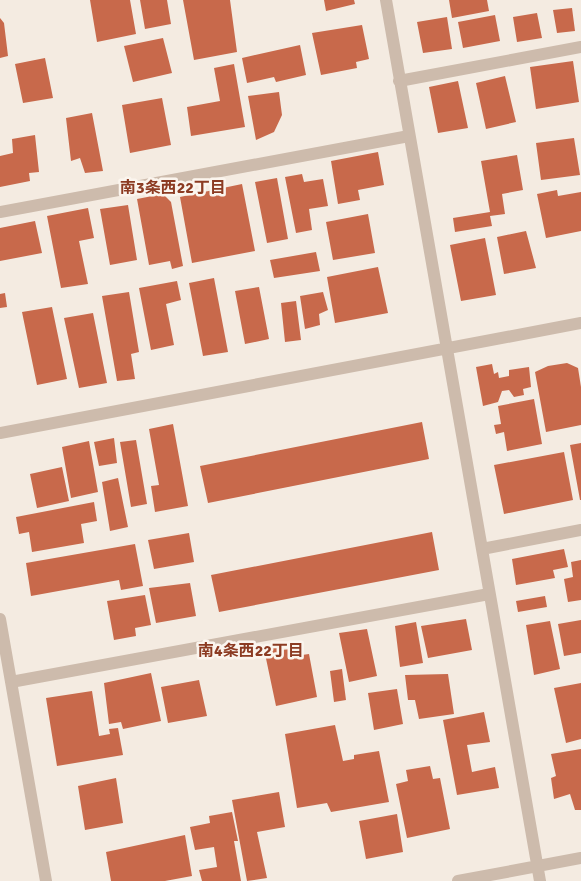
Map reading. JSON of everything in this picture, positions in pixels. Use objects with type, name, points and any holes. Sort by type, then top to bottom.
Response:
[{"type":"street","points":[[386,0],[540,881]]},
{"type":"street","points":[[399,81],[581,47]]},
{"type":"street","points":[[0,212],[409,136]]},
{"type":"street","points":[[0,433],[581,323]]},
{"type":"street","points":[[482,549],[581,530]]},
{"type":"street","points":[[11,682],[489,594]]},
{"type":"street","points":[[0,619],[46,881]]},
{"type":"street","points":[[458,881],[581,858]]},
{"type":"building","points":[[90,0],[130,0],[136,34],[97,42]]},
{"type":"building","points":[[140,0],[167,0],[171,24],[145,29]]},
{"type":"building","points":[[183,0],[230,0],[237,52],[194,60]]},
{"type":"building","points":[[324,0],[354,0],[355,4],[326,11]]},
{"type":"building","points":[[449,0],[487,0],[489,11],[452,18]]},
{"type":"building","points":[[572,8],[575,31],[557,33],[553,10]]},
{"type":"building","points":[[537,13],[542,38],[517,42],[513,17]]},
{"type":"building","points":[[495,15],[500,41],[463,48],[458,22]]},
{"type":"building","points":[[447,17],[452,49],[423,53],[417,22]]},
{"type":"building","points":[[0,18],[4,23],[8,56],[0,58]]},
{"type":"building","points":[[362,25],[369,59],[356,62],[357,68],[321,75],[312,33]]},
{"type":"building","points":[[163,38],[172,73],[133,82],[124,46]]},
{"type":"building","points":[[300,45],[306,75],[276,82],[274,77],[247,83],[242,58]]},
{"type":"building","points":[[45,58],[53,98],[23,103],[15,64]]},
{"type":"building","points":[[573,61],[579,102],[536,109],[530,67]]},
{"type":"building","points":[[234,64],[245,127],[191,136],[187,107],[220,101],[214,68]]},
{"type":"building","points":[[505,76],[516,122],[486,129],[476,83]]},
{"type":"building","points":[[458,81],[468,128],[438,133],[429,87]]},
{"type":"building","points":[[279,92],[282,115],[274,132],[256,140],[248,96]]},
{"type":"building","points":[[162,98],[171,145],[130,153],[122,105]]},
{"type":"building","points":[[92,113],[103,171],[85,173],[80,158],[71,161],[66,118]]},
{"type":"building","points":[[35,135],[39,172],[29,173],[30,181],[0,187],[0,156],[13,153],[12,139]]},
{"type":"building","points":[[574,138],[580,175],[541,180],[536,143]]},
{"type":"building","points":[[378,152],[384,185],[358,190],[360,200],[338,204],[331,161]]},
{"type":"building","points":[[517,155],[523,190],[502,194],[505,214],[490,216],[492,226],[455,232],[453,218],[490,212],[481,161]]},
{"type":"building","points":[[302,174],[304,182],[323,179],[328,206],[309,209],[312,230],[296,233],[285,177]]},
{"type":"building","points":[[277,178],[288,239],[267,243],[255,182]]},
{"type":"building","points":[[242,184],[255,251],[192,263],[180,197]]},
{"type":"building","points":[[557,190],[558,196],[581,192],[581,231],[546,238],[537,194]]},
{"type":"building","points":[[163,194],[171,202],[183,266],[172,269],[170,261],[149,265],[137,199]]},
{"type":"building","points":[[128,205],[137,260],[110,265],[100,209]]},
{"type":"building","points":[[88,208],[94,238],[79,241],[88,284],[61,288],[47,216]]},
{"type":"building","points":[[368,214],[375,253],[333,260],[326,222]]},
{"type":"building","points":[[35,221],[42,253],[0,261],[0,228]]},
{"type":"building","points":[[526,231],[536,268],[504,274],[497,237]]},
{"type":"building","points":[[485,238],[496,295],[461,301],[450,245]]},
{"type":"building","points":[[316,252],[320,271],[274,278],[270,260]]},
{"type":"building","points":[[378,267],[388,313],[335,323],[327,277]]},
{"type":"building","points":[[214,278],[228,352],[203,356],[189,283]]},
{"type":"building","points":[[177,281],[181,300],[166,304],[174,345],[151,350],[139,288]]},
{"type":"building","points":[[259,287],[269,339],[245,344],[235,291]]},
{"type":"building","points":[[129,292],[139,352],[131,354],[135,379],[117,381],[102,296]]},
{"type":"building","points":[[323,292],[328,310],[319,314],[320,325],[305,329],[300,296]]},
{"type":"building","points":[[5,293],[7,307],[0,308],[0,294]]},
{"type":"building","points":[[296,301],[301,340],[285,342],[281,303]]},
{"type":"building","points":[[52,307],[67,379],[37,385],[22,312]]},
{"type":"building","points":[[93,313],[107,383],[79,388],[64,318]]},
{"type":"building","points":[[567,363],[578,368],[581,387],[581,425],[546,432],[535,372],[548,366]]},
{"type":"building","points":[[492,364],[494,374],[498,372],[499,378],[509,376],[509,370],[529,367],[531,387],[523,389],[524,395],[514,397],[509,390],[502,391],[498,402],[483,406],[476,367]]},
{"type":"building","points":[[534,399],[542,444],[507,451],[504,432],[496,434],[494,425],[501,424],[498,406]]},
{"type":"building","points":[[422,422],[429,459],[208,503],[200,466]]},
{"type":"building","points":[[173,424],[188,506],[155,512],[151,486],[159,485],[149,429]]},
{"type":"building","points":[[114,438],[117,463],[99,466],[94,442]]},
{"type":"building","points":[[136,440],[147,504],[131,507],[120,442]]},
{"type":"building","points":[[89,441],[98,492],[71,498],[62,447]]},
{"type":"building","points":[[581,443],[581,500],[580,500],[570,445]]},
{"type":"building","points":[[564,452],[573,500],[504,514],[494,465]]},
{"type":"building","points":[[62,467],[69,501],[37,508],[30,474]]},
{"type":"building","points":[[118,478],[128,527],[110,531],[102,482]]},
{"type":"building","points":[[94,502],[97,521],[81,524],[84,543],[32,552],[29,532],[19,534],[16,517]]},
{"type":"building","points":[[432,532],[439,570],[219,612],[211,575]]},
{"type":"building","points":[[189,533],[194,562],[154,569],[148,540]]},
{"type":"building","points":[[135,544],[143,586],[121,590],[119,580],[31,596],[26,563]]},
{"type":"building","points":[[564,549],[568,567],[553,570],[555,578],[516,585],[512,559]]},
{"type":"building","points":[[581,560],[581,600],[568,602],[564,579],[573,577],[571,562]]},
{"type":"building","points":[[190,583],[196,616],[156,623],[149,588]]},
{"type":"building","points":[[145,595],[151,625],[135,628],[136,636],[114,640],[107,601]]},
{"type":"building","points":[[545,596],[547,607],[518,612],[516,601]]},
{"type":"building","points":[[466,619],[472,650],[428,658],[421,626]]},
{"type":"building","points":[[581,620],[581,653],[564,656],[558,624]]},
{"type":"building","points":[[550,621],[560,669],[534,675],[526,625]]},
{"type":"building","points":[[416,622],[423,663],[400,667],[395,626]]},
{"type":"building","points":[[367,629],[377,676],[349,682],[339,633]]},
{"type":"building","points":[[280,646],[281,650],[292,649],[295,656],[309,654],[317,697],[276,706],[264,649]]},
{"type":"building","points":[[342,669],[346,700],[334,702],[330,671]]},
{"type":"building","points":[[151,673],[161,721],[123,729],[121,722],[109,724],[104,683]]},
{"type":"building","points":[[448,674],[454,714],[419,719],[415,700],[408,700],[405,675]]},
{"type":"building","points":[[199,680],[207,716],[168,723],[161,687]]},
{"type":"building","points":[[581,683],[581,739],[566,743],[554,688]]},
{"type":"building","points":[[397,689],[403,724],[374,730],[368,693]]},
{"type":"building","points":[[92,691],[99,736],[110,734],[109,729],[118,728],[123,755],[57,766],[46,698]]},
{"type":"building","points":[[484,712],[490,742],[467,745],[472,772],[495,767],[499,788],[457,795],[443,720]]},
{"type":"building","points":[[335,725],[343,761],[354,759],[354,755],[379,751],[389,802],[331,812],[327,803],[297,808],[285,734]]},
{"type":"building","points":[[581,749],[581,810],[575,810],[570,794],[554,799],[551,778],[556,776],[551,754]]},
{"type":"building","points":[[430,766],[433,779],[440,778],[450,829],[407,838],[396,784],[408,781],[406,770]]},
{"type":"building","points":[[116,778],[123,823],[85,830],[78,786]]},
{"type":"building","points":[[279,792],[285,827],[257,832],[267,878],[247,881],[232,800]]},
{"type":"building","points":[[232,812],[238,841],[234,841],[241,881],[202,881],[199,870],[217,867],[214,847],[195,850],[190,827],[210,823],[209,816]]},
{"type":"building","points":[[397,814],[403,852],[366,859],[359,821]]},
{"type":"building","points":[[185,835],[192,876],[165,881],[111,881],[106,852]]},
{"type":"district","name":"南3条西22丁目","points":[[173,187]]},
{"type":"district","name":"南4条西22丁目","points":[[251,650]]}]
